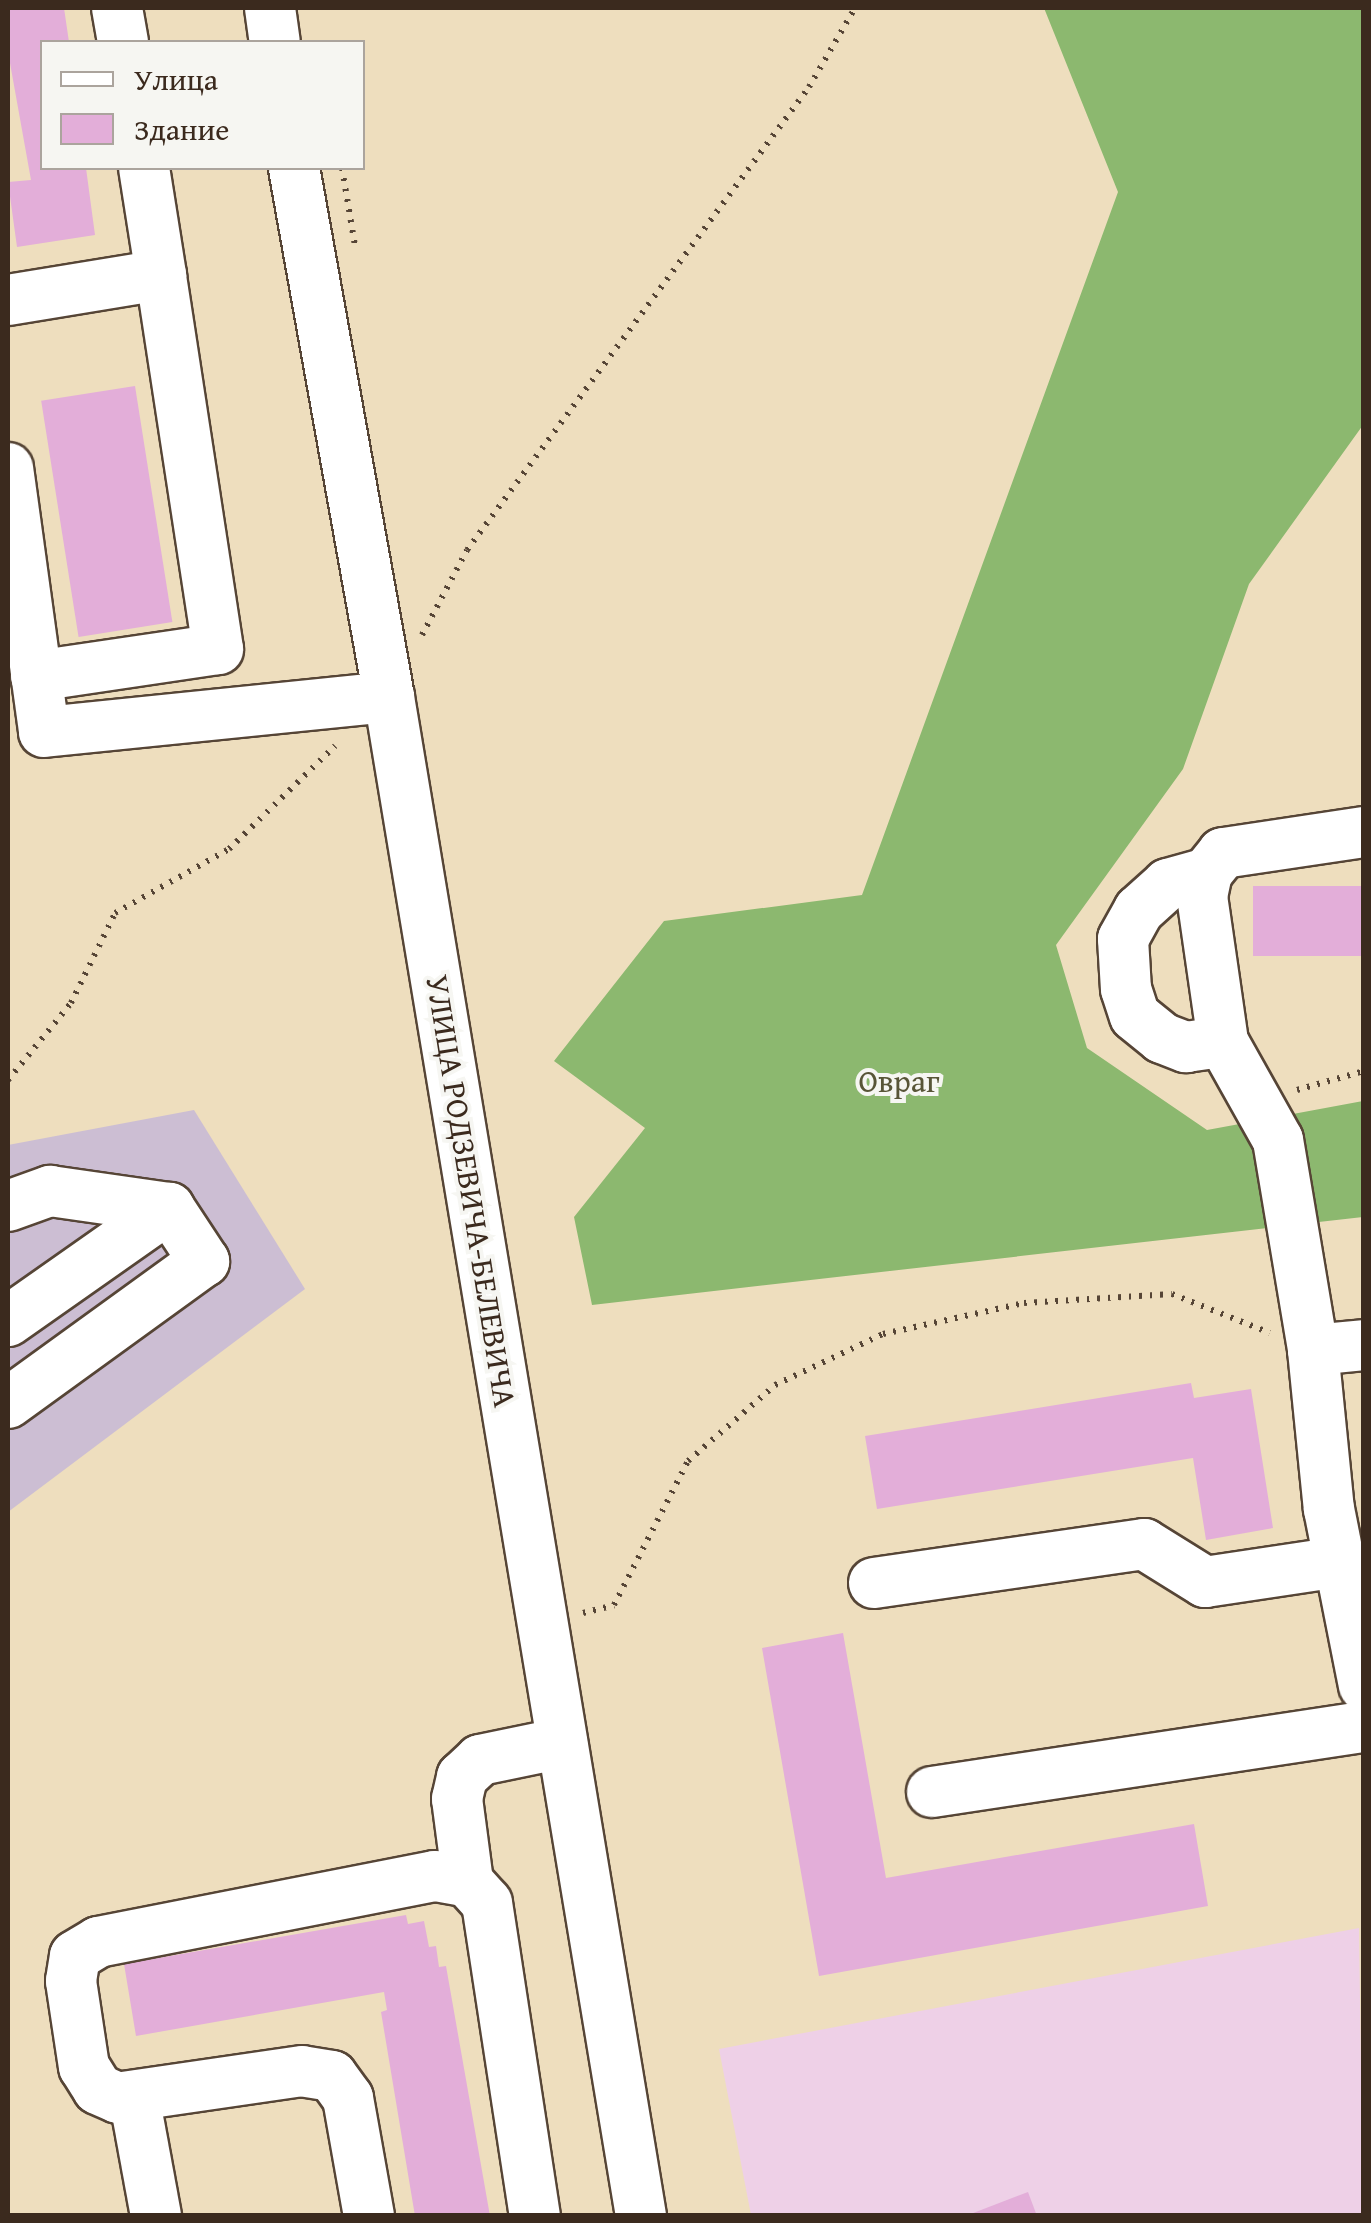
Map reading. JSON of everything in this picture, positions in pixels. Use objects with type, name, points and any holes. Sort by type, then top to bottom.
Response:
[{"type":"street","points":[[117,8],[123,40]]},
{"type":"street","points":[[270,8],[275,40]]},
{"type":"street","points":[[25,656],[218,650],[144,170]]},
{"type":"street","name":"УЛИЦА РОДЗЕВИЧА-БЕЛЕВИЧА","points":[[294,170],[389,697],[641,2216]]},
{"type":"street","points":[[8,300],[162,275]]},
{"type":"street","points":[[8,468],[25,656],[26,734],[389,697]]},
{"type":"street","points":[[1364,832],[1222,853],[1207,873],[1202,896],[1223,1042],[1278,1140],[1313,1350],[1346,1506],[1339,1562],[1364,1686]]},
{"type":"street","points":[[1207,873],[1168,884],[1139,910],[1123,939],[1126,989],[1135,1016],[1162,1038],[1186,1047],[1223,1042]]},
{"type":"street","points":[[8,1206],[50,1191],[168,1208],[204,1261],[8,1404]]},
{"type":"street","points":[[8,1321],[168,1208]]},
{"type":"street","points":[[1313,1350],[1364,1345]]},
{"type":"street","points":[[874,1583],[1144,1544],[1205,1582],[1339,1562]]},
{"type":"street","points":[[932,1792],[1364,1728]]},
{"type":"street","points":[[468,1882],[457,1800],[462,1777],[480,1760],[562,1743]]},
{"type":"street","points":[[369,2216],[348,2098],[332,2076],[302,2071],[118,2098],[98,2089],[84,2066],[71,1981],[74,1956],[98,1942],[435,1876],[468,1882],[488,1902],[535,2216]]},
{"type":"street","points":[[134,2096],[156,2216]]},
{"type":"path","points":[[420,640],[467,550],[809,87],[855,8]]},
{"type":"path","points":[[8,1080],[71,1003],[115,914],[229,850],[389,697]]},
{"type":"path","points":[[1256,1102],[1364,1070]]},
{"type":"path","points":[[582,1634],[580,1614],[614,1605],[688,1461],[775,1385],[883,1334],[1024,1303],[1172,1294],[1313,1350]]},
{"type":"shaded area","points":[[194,1110],[305,1289],[8,1512],[8,1145]]},
{"type":"shaded area","points":[[1359,1928],[1363,2215],[751,2215],[719,2049]]},
{"type":"green space","name":"Овраг","points":[[1044,8],[1363,8],[1363,425],[1249,584],[1183,769],[1056,945],[1087,1048],[1207,1130],[1363,1101],[1363,1217],[592,1305],[574,1217],[645,1128],[554,1061],[664,921],[862,895],[1118,192]]},
{"type":"building","points":[[8,8],[64,8],[69,40],[40,40],[40,170],[86,170],[95,235],[17,247],[8,182],[31,180],[8,52]]},
{"type":"building","points":[[135,386],[172,622],[79,637],[41,401]]},
{"type":"building","points":[[1253,886],[1364,886],[1364,956],[1253,956]]},
{"type":"building","points":[[1191,1383],[1194,1398],[1251,1389],[1273,1528],[1206,1540],[1193,1458],[877,1509],[865,1436]]},
{"type":"building","points":[[843,1633],[886,1878],[1194,1824],[1208,1906],[819,1976],[762,1648]]},
{"type":"building","points":[[406,1915],[408,1924],[424,1921],[429,1947],[436,1946],[439,1967],[446,1966],[490,2216],[415,2216],[381,2012],[387,2010],[384,1992],[136,2036],[124,1964]]},
{"type":"building","points":[[1028,2192],[1037,2216],[968,2216],[968,2215]]}]
